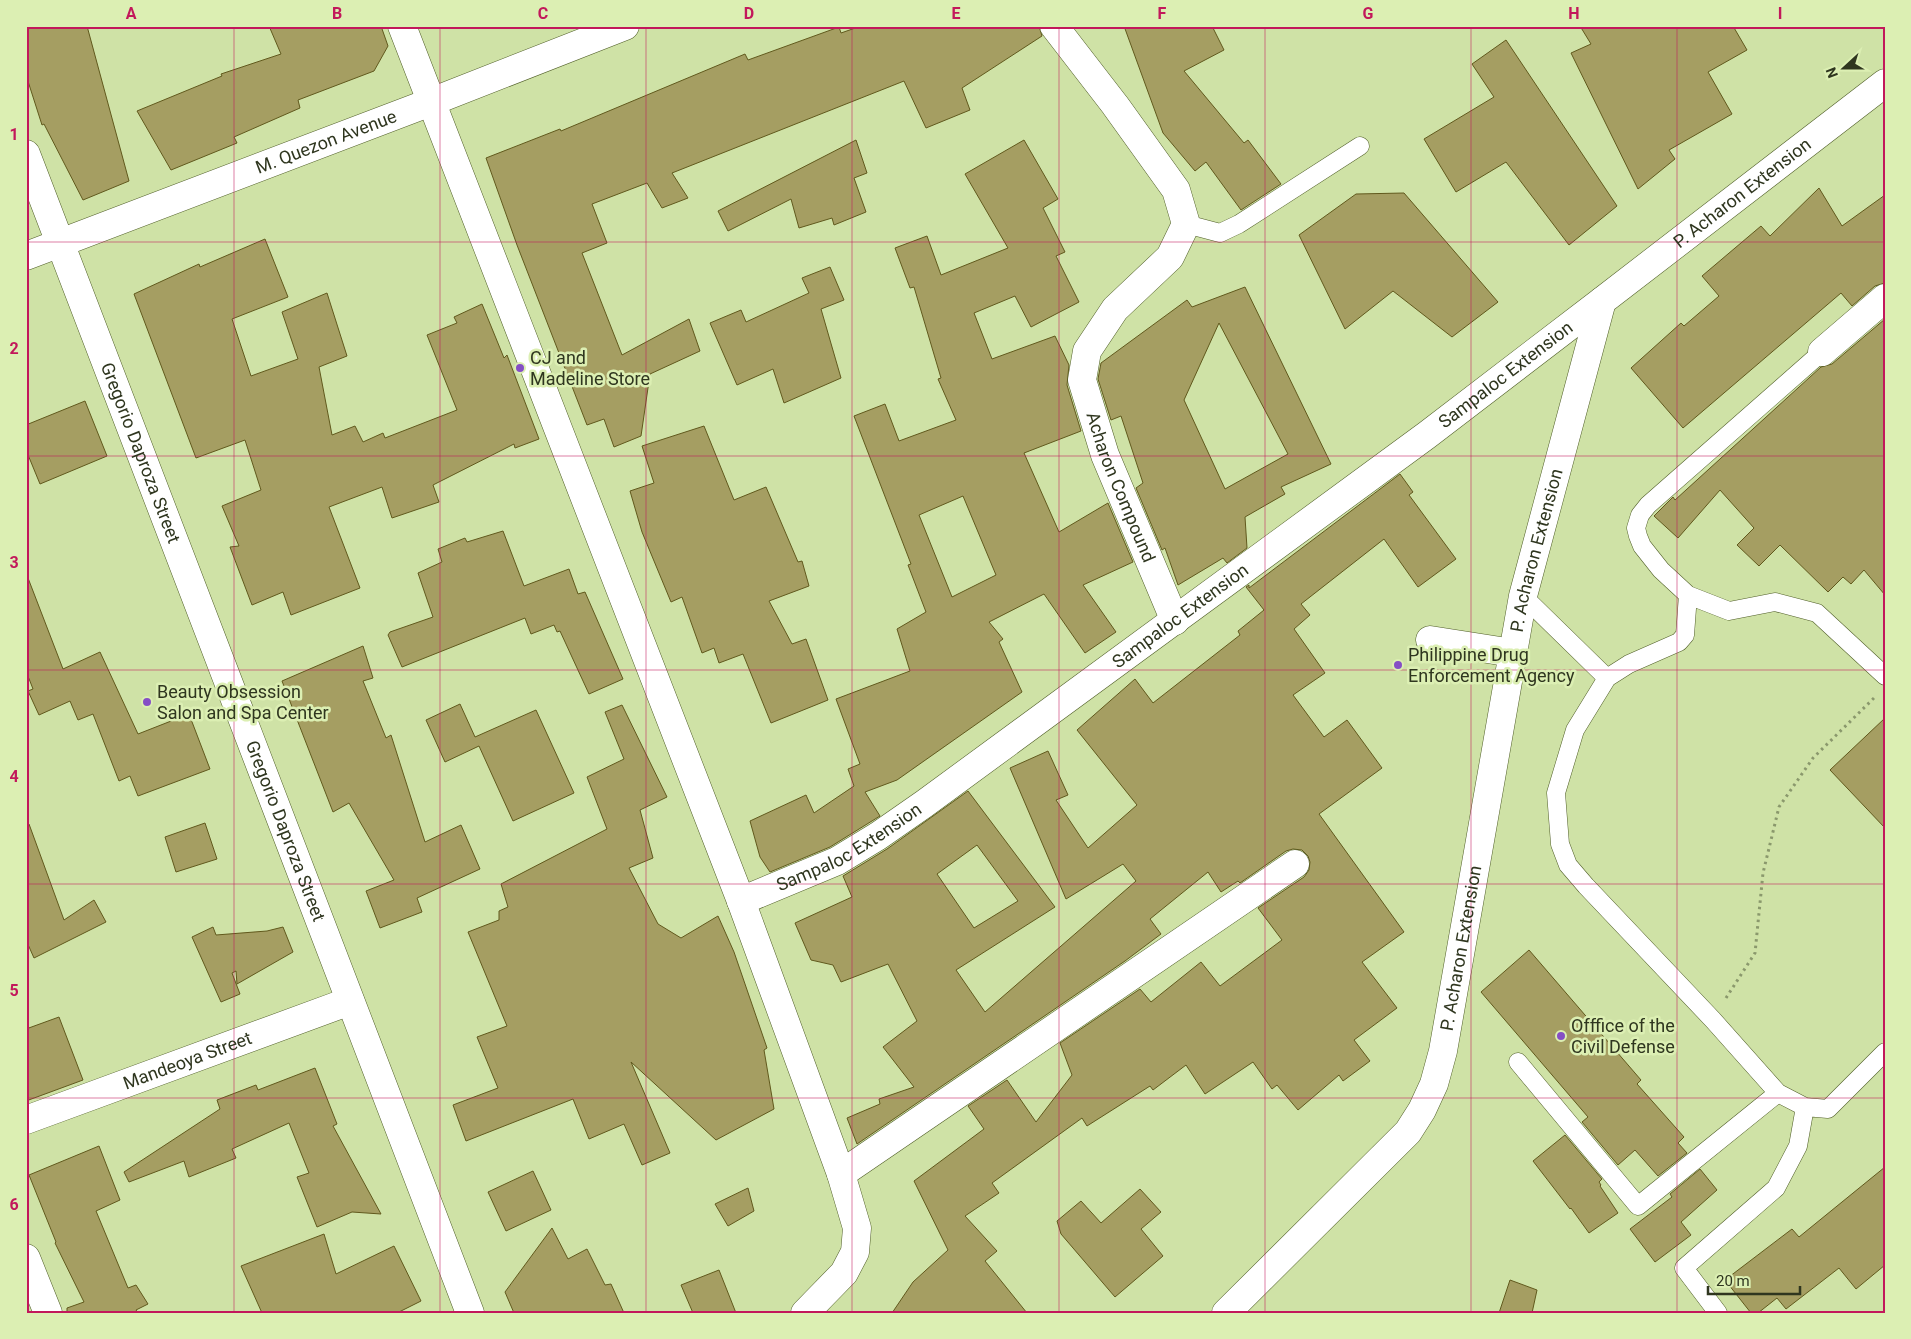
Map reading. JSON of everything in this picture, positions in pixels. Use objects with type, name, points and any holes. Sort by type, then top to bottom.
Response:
[{"type":"street","points":[[402,26],[741,901],[841,1174],[857,1228],[855,1252],[844,1273],[805,1313]]},
{"type":"street","name":"M. Quezon Avenue","points":[[26,256],[625,26]]},
{"type":"street","points":[[1054,26],[1115,105],[1176,190],[1186,224]]},
{"type":"street","name":"P. Acharon Extension","points":[[1226,1313],[1408,1132],[1422,1110],[1434,1084],[1451,1010],[1523,596],[1602,301],[1885,83]]},
{"type":"street","name":"Gregorio Daproza Street","points":[[26,154],[470,1313]]},
{"type":"street","name":"Acharon Compound","points":[[1175,621],[1105,455],[1082,380],[1087,351],[1115,309],[1170,257],[1186,224]]},
{"type":"street","points":[[1822,352],[1885,298]]},
{"type":"street","name":"Sampaloc Extension","points":[[741,901],[837,861],[878,836],[1175,621],[1427,435],[1602,301]]},
{"type":"street","points":[[1430,640],[1513,653]]},
{"type":"street","points":[[841,1174],[1295,864]]},
{"type":"street","name":"Mandeoya Street","points":[[26,1120],[350,1001]]},
{"type":"street","points":[[26,1258],[48,1313]]},
{"type":"lane","points":[[1186,224],[1220,233],[1239,224],[1360,146]]},
{"type":"lane","points":[[1822,352],[1648,505],[1640,515],[1636,528],[1642,546],[1662,570],[1688,595],[1729,610],[1775,602],[1817,613],[1885,676]]},
{"type":"lane","points":[[1688,595],[1684,635],[1679,642],[1629,664],[1607,678],[1575,730],[1556,793],[1560,844],[1568,865],[1713,1020],[1778,1093],[1805,1107],[1828,1109],[1885,1052]]},
{"type":"lane","points":[[1523,596],[1607,678]]},
{"type":"lane","points":[[1518,1062],[1638,1206],[1778,1093]]},
{"type":"lane","points":[[1718,1313],[1684,1268],[1776,1188],[1798,1146],[1805,1107]]},
{"type":"path","points":[[1713,1020],[1755,953],[1763,873],[1779,807],[1813,758],[1878,694]]},
{"type":"building","points":[[26,26],[87,26],[129,181],[83,200],[44,124],[42,125],[26,75]]},
{"type":"building","points":[[269,26],[381,26],[388,46],[374,71],[298,100],[300,108],[234,137],[237,143],[171,170],[137,111],[222,76],[221,74],[281,54]]},
{"type":"building","points":[[861,26],[1039,26],[1042,36],[962,88],[970,110],[926,128],[904,81],[672,173],[688,198],[662,208],[647,183],[592,204],[607,243],[582,253],[622,355],[689,319],[700,351],[650,374],[641,436],[614,447],[604,419],[587,425],[517,245],[486,158],[560,129],[561,131],[745,54],[748,60],[839,27],[841,33]]},
{"type":"building","points":[[1124,26],[1212,26],[1224,50],[1184,71],[1244,143],[1248,140],[1281,184],[1241,210],[1206,162],[1195,171],[1163,133]]},
{"type":"building","points":[[1580,26],[1733,26],[1747,50],[1708,72],[1732,114],[1669,150],[1675,159],[1638,189],[1571,53],[1591,44]]},
{"type":"building","points":[[1506,40],[1617,206],[1569,245],[1506,162],[1456,192],[1424,139],[1494,97],[1472,64]]},
{"type":"building","points":[[856,140],[867,173],[854,178],[866,212],[834,225],[832,218],[799,228],[791,199],[728,231],[718,211]]},
{"type":"building","points":[[1024,140],[1058,199],[1043,208],[1065,252],[1056,256],[1079,302],[1031,327],[1015,296],[974,313],[992,359],[1055,336],[1069,365],[1067,385],[1081,431],[1024,453],[1059,532],[1108,503],[1133,562],[1083,585],[1116,632],[1085,653],[1044,594],[989,622],[1003,639],[999,642],[1022,692],[897,780],[865,792],[880,816],[830,847],[770,872],[760,857],[750,821],[806,795],[814,813],[854,786],[848,769],[860,764],[836,699],[910,671],[897,629],[926,612],[908,565],[911,564],[854,416],[885,404],[899,441],[956,420],[938,379],[941,378],[914,287],[910,288],[895,248],[927,236],[941,275],[1008,248],[965,174]],"holes":[[[963,496],[996,575],[952,597],[919,515]]]},
{"type":"building","points":[[1819,188],[1842,226],[1885,195],[1885,283],[1875,286],[1852,306],[1841,293],[1683,428],[1631,368],[1681,323],[1684,326],[1719,296],[1702,276],[1761,226],[1770,236]]},
{"type":"building","points":[[1404,193],[1498,302],[1452,337],[1393,291],[1345,329],[1299,235],[1356,194]]},
{"type":"building","points":[[265,239],[288,297],[232,319],[251,376],[298,359],[282,312],[327,293],[347,356],[319,367],[332,435],[355,426],[363,442],[383,433],[385,438],[457,410],[427,335],[457,323],[454,317],[482,304],[504,358],[507,355],[539,439],[515,448],[514,444],[433,485],[439,502],[392,518],[382,487],[329,507],[360,588],[291,615],[283,592],[252,605],[230,547],[239,546],[222,506],[261,490],[245,440],[196,458],[134,294],[199,264],[200,267]]},
{"type":"building","points":[[830,267],[844,300],[821,309],[841,378],[784,403],[773,369],[737,385],[710,323],[741,310],[746,322],[809,293],[802,278]]},
{"type":"building","points":[[1245,287],[1331,464],[1281,487],[1285,494],[1245,517],[1247,548],[1227,563],[1223,558],[1178,585],[1165,548],[1162,550],[1136,488],[1143,483],[1121,416],[1111,420],[1098,379],[1101,363],[1187,300],[1192,307]],"holes":[[[1219,323],[1288,454],[1225,489],[1184,400]]]},
{"type":"building","points":[[1885,319],[1885,595],[1864,570],[1851,584],[1843,577],[1828,592],[1780,545],[1759,566],[1737,545],[1754,528],[1720,490],[1678,538],[1654,516],[1673,497],[1675,500],[1821,367],[1832,364]]},
{"type":"building","points":[[85,401],[107,456],[40,484],[26,450],[26,425]]},
{"type":"building","points":[[704,426],[734,500],[766,487],[798,562],[802,561],[809,586],[769,601],[792,644],[806,639],[828,700],[771,723],[743,654],[719,663],[714,648],[702,653],[682,597],[671,602],[642,532],[630,491],[654,483],[642,446]]},
{"type":"building","points":[[1400,474],[1413,492],[1409,495],[1456,559],[1418,587],[1384,539],[1301,604],[1310,615],[1294,629],[1325,673],[1293,695],[1324,737],[1347,720],[1382,768],[1319,814],[1404,932],[1362,962],[1397,1008],[1354,1040],[1370,1061],[1343,1081],[1339,1075],[1298,1110],[1277,1085],[1272,1089],[1253,1062],[1205,1094],[1186,1065],[1153,1090],[1150,1086],[1087,1126],[1082,1118],[992,1183],[999,1193],[965,1216],[997,1251],[985,1261],[1027,1313],[892,1313],[913,1282],[948,1250],[914,1181],[984,1129],[968,1106],[1007,1080],[1036,1122],[1072,1075],[1060,1043],[1140,989],[1151,1002],[1201,962],[1220,986],[1282,940],[1258,908],[1304,877],[1309,870],[1310,862],[1308,856],[1302,850],[1293,849],[1286,851],[1240,883],[1238,881],[1221,892],[1208,872],[1150,919],[1161,934],[1125,961],[857,1144],[847,1118],[880,1104],[879,1099],[914,1087],[883,1047],[917,1021],[888,964],[841,982],[833,965],[811,960],[795,923],[852,897],[843,876],[887,849],[968,791],[1055,907],[956,970],[985,1012],[1136,881],[1123,864],[1066,899],[1010,768],[1048,751],[1068,795],[1056,800],[1088,848],[1137,805],[1077,730],[1135,679],[1153,703],[1240,635],[1238,631],[1264,610],[1246,587],[1249,585],[1249,588]],"holes":[[[977,845],[1018,901],[974,928],[937,874]]]},
{"type":"building","points":[[503,531],[524,586],[569,569],[578,594],[585,592],[623,679],[589,694],[560,631],[557,632],[554,625],[531,634],[525,618],[402,667],[388,635],[390,632],[433,617],[418,573],[442,562],[438,549],[465,538],[467,542]]},
{"type":"building","points":[[26,578],[28,578],[63,669],[100,652],[138,734],[189,714],[210,769],[138,796],[130,776],[119,781],[93,714],[78,720],[70,701],[39,715],[28,691],[33,689],[26,671]]},
{"type":"building","points":[[363,646],[373,678],[363,681],[386,738],[391,735],[425,842],[461,825],[480,869],[417,898],[422,912],[380,928],[366,891],[394,880],[349,803],[333,812],[282,681]]},
{"type":"building","points":[[460,704],[475,737],[536,710],[574,793],[513,821],[479,746],[445,762],[426,720]]},
{"type":"building","points":[[622,705],[667,797],[640,810],[653,858],[629,868],[658,924],[681,938],[718,916],[734,952],[767,1048],[764,1050],[774,1109],[716,1140],[631,1062],[670,1153],[642,1165],[624,1124],[589,1139],[573,1099],[466,1141],[453,1105],[498,1088],[477,1037],[507,1026],[468,932],[499,920],[499,911],[508,907],[501,884],[607,829],[587,777],[624,759],[605,712]]},
{"type":"building","points":[[1885,718],[1885,828],[1830,770]]},
{"type":"building","points":[[205,823],[217,859],[176,872],[165,837]]},
{"type":"building","points":[[26,824],[29,824],[64,920],[94,900],[106,922],[34,958],[26,940]]},
{"type":"building","points":[[213,927],[216,935],[267,931],[283,927],[293,952],[237,984],[236,971],[232,973],[240,994],[221,1002],[192,937]]},
{"type":"building","name":"Offfice of the Civil Defense","points":[[1529,950],[1641,1080],[1637,1084],[1684,1137],[1678,1143],[1687,1153],[1658,1176],[1635,1150],[1618,1165],[1582,1122],[1588,1117],[1481,992]]},
{"type":"building","points":[[59,1017],[83,1080],[26,1101],[26,1029]]},
{"type":"building","points":[[315,1068],[337,1124],[333,1126],[381,1214],[352,1212],[317,1227],[297,1177],[309,1173],[289,1123],[232,1149],[236,1158],[189,1177],[184,1161],[129,1182],[124,1172],[220,1109],[217,1100],[256,1085],[258,1090]]},
{"type":"building","points":[[1565,1135],[1602,1179],[1599,1182],[1600,1186],[1618,1213],[1589,1233],[1533,1161]]},
{"type":"building","points":[[99,1146],[120,1200],[96,1211],[128,1288],[136,1285],[148,1304],[136,1310],[138,1313],[67,1313],[67,1308],[84,1302],[55,1243],[29,1175]]},
{"type":"building","points":[[1885,1167],[1885,1265],[1856,1289],[1839,1268],[1786,1309],[1777,1298],[1758,1313],[1751,1313],[1725,1280],[1792,1229],[1799,1237]]},
{"type":"building","points":[[1700,1169],[1717,1190],[1681,1222],[1691,1235],[1655,1262],[1630,1229],[1672,1197],[1670,1194]]},
{"type":"building","points":[[533,1171],[551,1210],[506,1231],[488,1192]]},
{"type":"building","points":[[748,1188],[754,1211],[728,1226],[715,1204]]},
{"type":"building","points":[[1140,1189],[1161,1212],[1141,1229],[1163,1256],[1115,1297],[1061,1234],[1057,1221],[1081,1201],[1101,1223]]},
{"type":"building","points":[[552,1228],[568,1259],[587,1249],[605,1285],[611,1284],[624,1313],[514,1313],[505,1292]]},
{"type":"building","points":[[324,1234],[336,1274],[394,1246],[421,1301],[397,1313],[262,1313],[241,1266]]},
{"type":"building","points":[[719,1270],[736,1313],[693,1313],[681,1285]]},
{"type":"building","points":[[1510,1280],[1537,1290],[1532,1313],[1499,1313]]},
{"type":"place","name":"CJ and Madeline Store","points":[[520,368]]},
{"type":"place","name":"Philippine Drug Enforcement Agency","points":[[1398,665]]},
{"type":"place","name":"Beauty Obsession Salon and Spa Center","points":[[147,702]]},
{"type":"place","name":"Offfice of the Civil Defense","points":[[1561,1036]]}]
